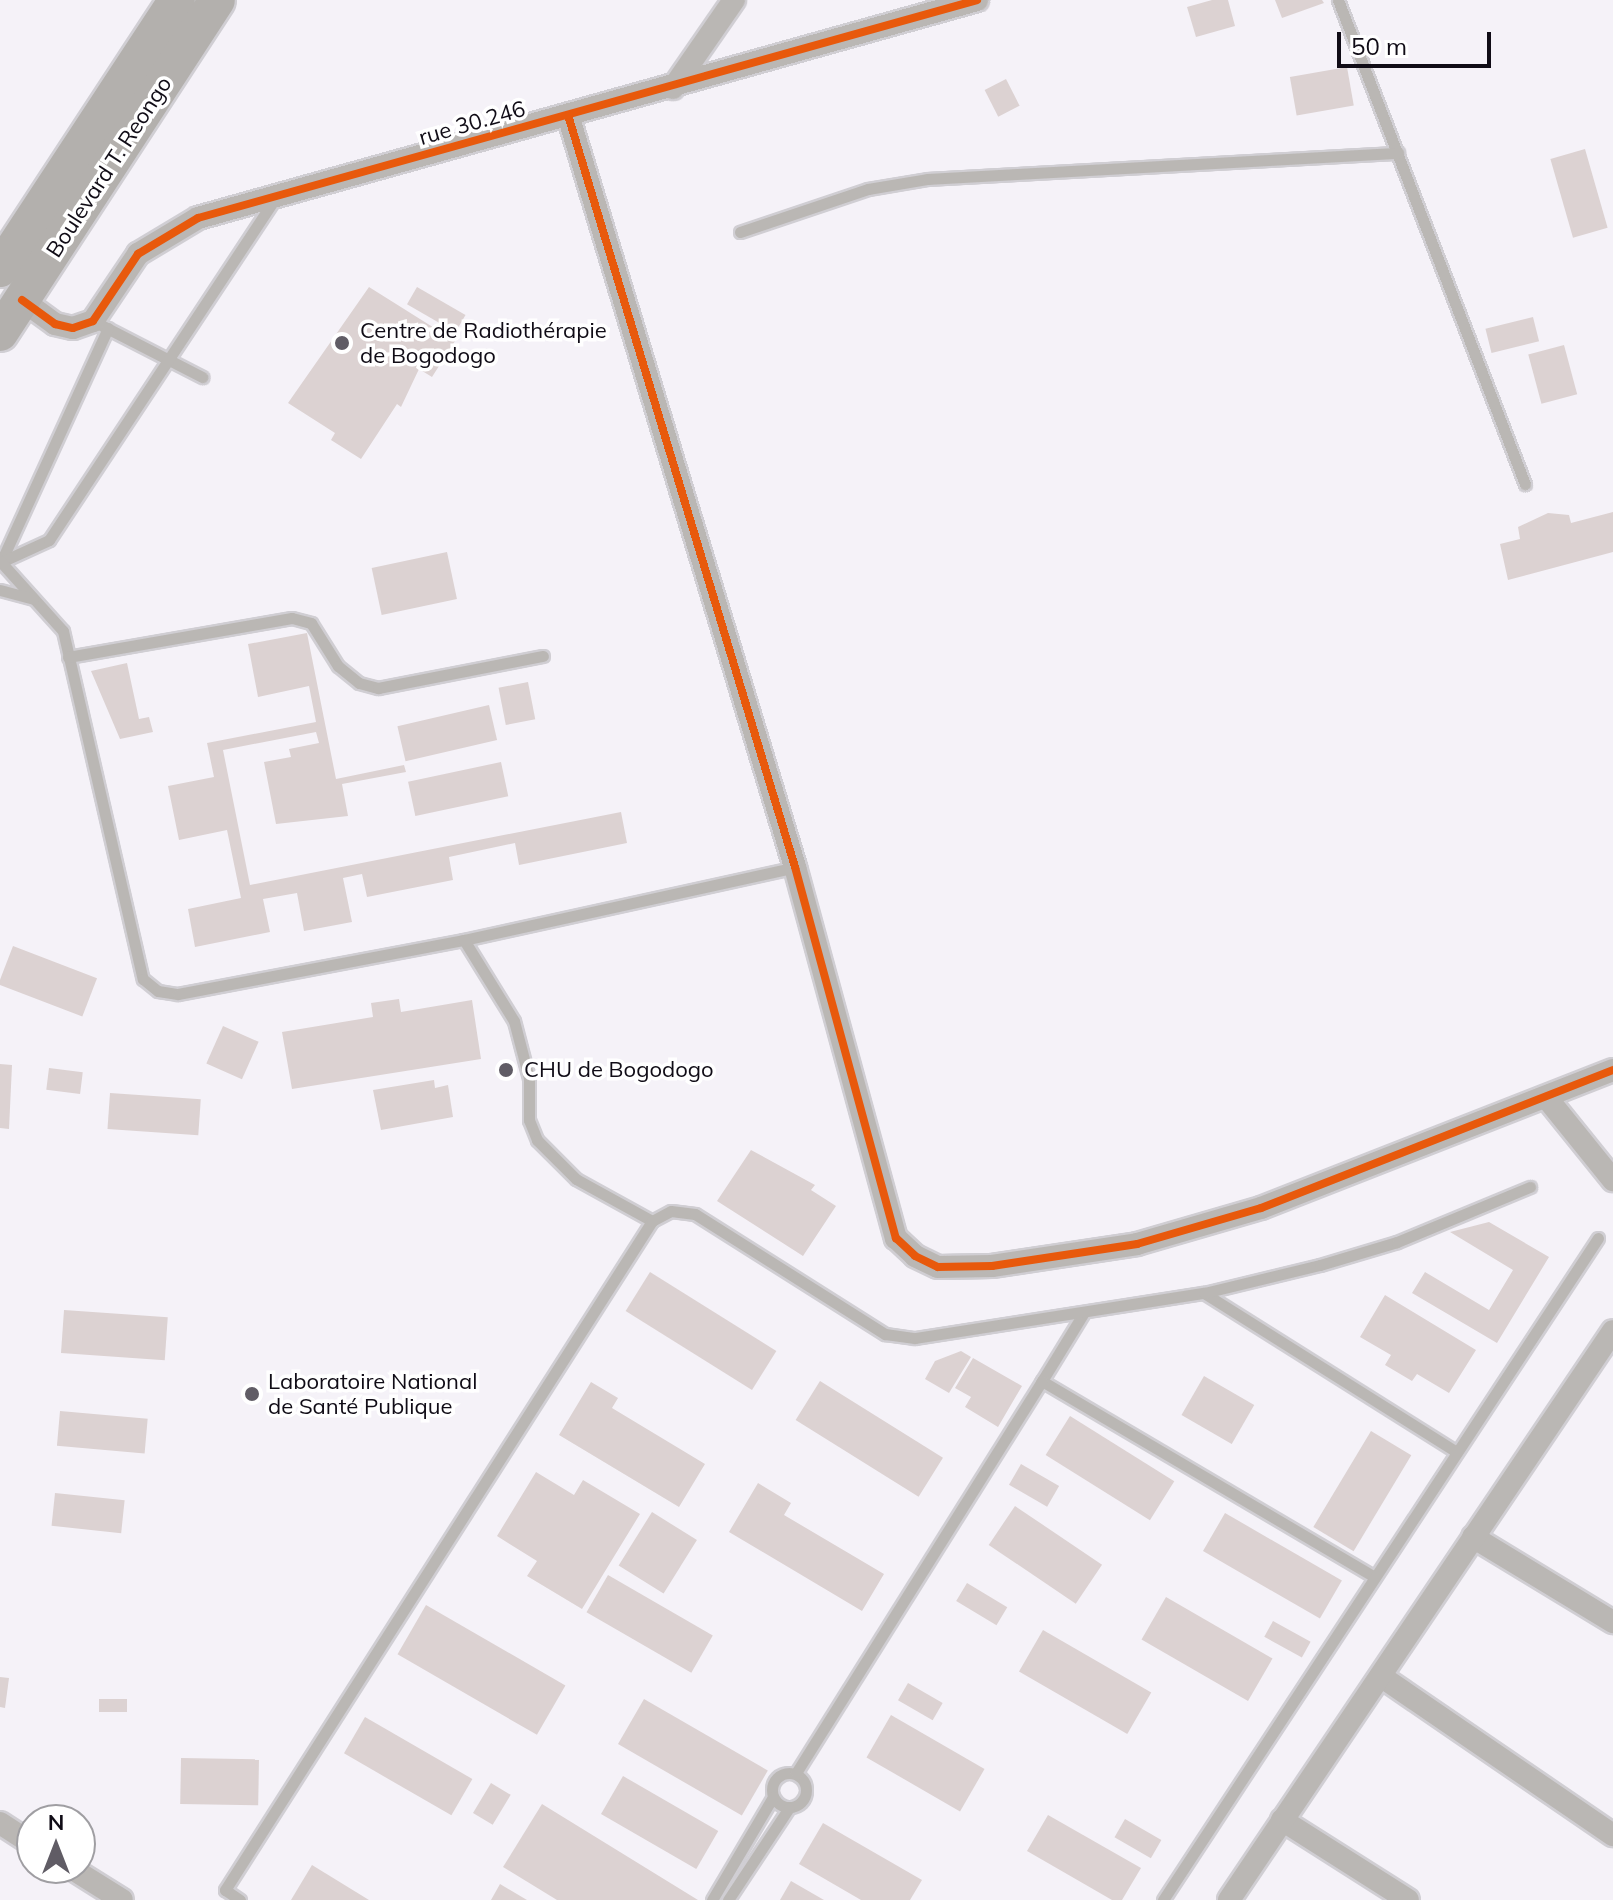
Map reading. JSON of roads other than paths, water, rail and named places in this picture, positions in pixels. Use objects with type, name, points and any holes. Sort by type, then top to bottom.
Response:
[{"type":"main road","name":"Boulevard T. Reongo","points":[[0,269],[177,0]]},
{"type":"main road","name":"Boulevard T. Reongo","points":[[0,333],[217,0]]},
{"type":"street","points":[[673,88],[734,0]]},
{"type":"street","name":"rue 30.246","points":[[100,324],[138,254],[163,236],[198,218],[673,88],[977,0]]},
{"type":"street","points":[[568,115],[795,867],[896,1238],[938,1267],[992,1266],[1137,1244],[1261,1208],[1613,1070]]},
{"type":"street","points":[[22,300],[55,324],[73,328],[100,324]]},
{"type":"street","points":[[1546,1097],[1613,1180]]},
{"type":"street","points":[[1229,1900],[1613,1331]]},
{"type":"street","points":[[1473,1537],[1613,1622]]},
{"type":"street","points":[[1382,1677],[1613,1835]]},
{"type":"street","points":[[1282,1820],[1408,1900]]},
{"type":"street","points":[[96,1884],[122,1900]]},
{"type":"lane","points":[[1338,0],[1525,484]]},
{"type":"lane","points":[[740,232],[868,189],[928,179],[1398,153]]},
{"type":"lane","points":[[0,562],[49,540],[276,196]]},
{"type":"lane","points":[[0,562],[100,324],[202,377]]},
{"type":"lane","points":[[0,562],[63,631],[143,979],[158,991],[178,994],[464,940],[795,867]]},
{"type":"lane","points":[[0,590],[34,599]]},
{"type":"lane","points":[[68,657],[292,618],[311,623],[348,675],[378,688],[543,656]]},
{"type":"lane","points":[[464,940],[514,1021],[529,1078],[529,1120],[537,1140],[576,1179],[652,1221]]},
{"type":"lane","points":[[240,1900],[225,1890],[652,1221],[671,1211],[695,1214],[885,1334],[915,1338],[1204,1293],[1397,1242],[1530,1187]]},
{"type":"lane","points":[[1163,1900],[1455,1451],[1598,1238]]},
{"type":"lane","points":[[1204,1293],[1455,1451]]},
{"type":"lane","points":[[712,1900],[773,1797],[776,1778],[796,1773],[1083,1314]]},
{"type":"lane","points":[[1042,1381],[1375,1577]]},
{"type":"lane","points":[[728,1900],[789,1808],[806,1796],[805,1783],[796,1773]]},
{"type":"lane","points":[[773,1797],[789,1808]]},
{"type":"place","name":"Centre de Radiothérapie de Bogodogo","points":[[342,343]]},
{"type":"place","name":"CHU de Bogodogo","points":[[506,1070]]},
{"type":"place","name":"Laboratoire National de Santé Publique","points":[[252,1394]]}]
